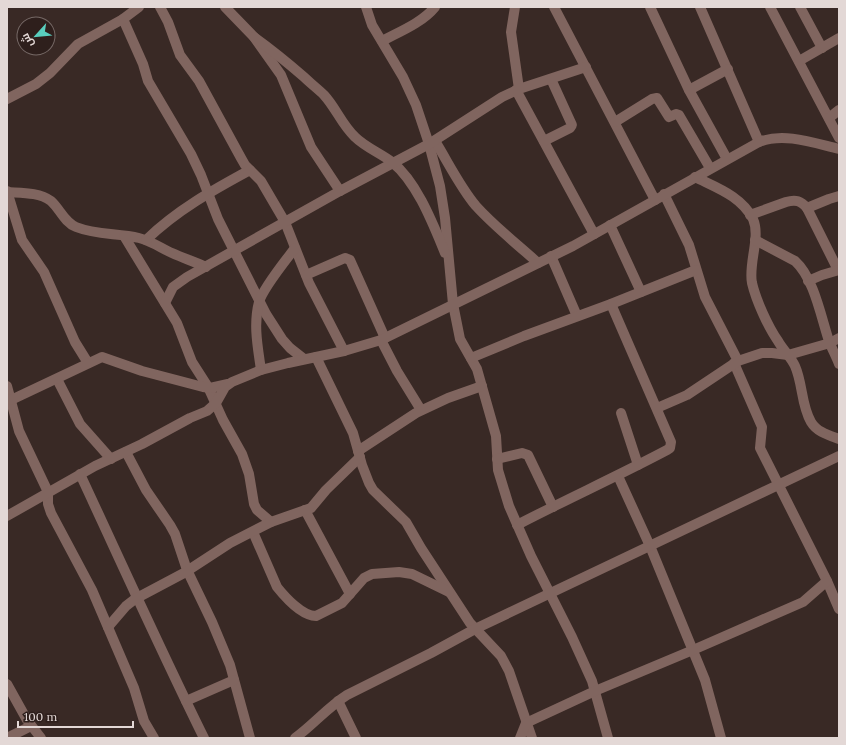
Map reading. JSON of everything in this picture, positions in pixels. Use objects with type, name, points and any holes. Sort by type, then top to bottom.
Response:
[{"type":"street","points":[[7,99],[36,84],[50,73],[78,44],[123,19],[139,7]]},
{"type":"street","points":[[160,7],[168,22],[180,55],[199,81],[241,158],[261,181],[285,222],[306,276],[344,351]]},
{"type":"street","points":[[225,7],[254,37],[323,94],[355,137],[393,163],[403,174],[432,220],[450,264]]},
{"type":"street","points":[[366,7],[372,25],[403,77],[432,143],[477,207],[497,227],[538,262]]},
{"type":"street","points":[[382,41],[421,19],[435,7]]},
{"type":"street","points":[[515,7],[511,32],[518,90],[594,234]]},
{"type":"street","points":[[554,7],[615,122],[654,200]]},
{"type":"street","points":[[650,7],[689,90],[727,159]]},
{"type":"street","points":[[700,7],[759,142]]},
{"type":"street","points":[[770,7],[839,138]]},
{"type":"street","points":[[800,7],[822,48]]},
{"type":"street","points":[[123,19],[144,64],[148,81],[191,154],[218,219],[260,300],[282,339],[290,348],[304,359]]},
{"type":"street","points":[[254,37],[280,75],[291,96],[311,147],[340,191]]},
{"type":"street","points":[[799,61],[839,38]]},
{"type":"street","points":[[165,303],[173,287],[234,250],[340,191],[432,143],[484,108],[518,90],[586,67]]},
{"type":"street","points":[[689,90],[728,69]]},
{"type":"street","points":[[544,141],[570,128],[572,125],[551,79]]},
{"type":"street","points":[[615,122],[652,99],[657,98],[669,118],[676,114],[679,116],[710,168]]},
{"type":"street","points":[[829,118],[839,110]]},
{"type":"street","points":[[9,400],[104,357],[142,371],[208,387],[228,384],[261,370],[344,351],[383,339],[551,256],[594,234],[695,176],[759,142],[774,137],[810,142],[839,149]]},
{"type":"street","points":[[432,143],[445,218],[453,304],[460,339],[477,369],[482,386],[496,436],[498,470],[509,506],[517,525],[572,637],[595,690],[608,738]]},
{"type":"street","points":[[146,240],[161,225],[208,193],[250,170]]},
{"type":"street","points":[[695,176],[734,196],[750,215],[755,227],[752,283],[770,328],[796,368],[807,413],[811,423],[826,435],[839,438]]},
{"type":"street","points":[[88,363],[75,342],[44,272],[22,240],[7,191],[36,194],[44,197],[51,202],[69,223],[76,227],[90,231],[146,240],[206,267]]},
{"type":"street","points":[[664,194],[689,245],[706,297],[736,362],[762,427],[760,448],[827,581],[839,609]]},
{"type":"street","points":[[807,208],[839,196]]},
{"type":"street","points":[[750,215],[792,200],[802,202],[807,208],[839,270],[808,281]]},
{"type":"street","points":[[610,225],[641,292]]},
{"type":"street","points":[[124,236],[181,332],[192,362],[208,387],[246,463],[254,504],[257,510],[271,522]]},
{"type":"street","points":[[754,240],[795,261],[800,266],[808,281],[839,364]]},
{"type":"street","points":[[261,370],[256,337],[256,322],[260,300],[267,287],[296,248]]},
{"type":"street","points":[[551,256],[576,316]]},
{"type":"street","points":[[306,276],[345,258],[350,260],[397,371],[421,410]]},
{"type":"street","points":[[471,358],[696,270]]},
{"type":"street","points":[[517,525],[618,476],[667,450],[671,445],[657,408],[611,304]]},
{"type":"street","points":[[657,408],[687,394],[736,362],[762,353],[772,352],[788,355],[830,343],[839,338]]},
{"type":"street","points":[[316,357],[353,433],[364,471],[374,490],[406,522],[421,548],[475,629],[505,662],[532,738]]},
{"type":"street","points":[[57,379],[80,424],[111,458]]},
{"type":"street","points":[[7,516],[80,474],[126,452],[190,418],[203,413],[216,403],[228,384]]},
{"type":"street","points":[[7,386],[9,400],[19,431],[48,492],[48,504],[51,513],[83,572],[134,688],[144,721],[154,738]]},
{"type":"street","points":[[108,627],[126,606],[230,543],[271,522],[305,510],[314,504],[359,454],[421,410],[448,398],[482,386]]},
{"type":"street","points":[[620,413],[638,465]]},
{"type":"street","points":[[126,452],[146,490],[175,534],[187,570],[212,622],[230,665],[250,738]]},
{"type":"street","points":[[497,459],[522,453],[528,455],[553,507]]},
{"type":"street","points":[[295,738],[306,735],[338,701],[475,629],[839,456]]},
{"type":"street","points":[[80,474],[204,738]]},
{"type":"street","points":[[618,476],[650,546],[706,680],[721,738]]},
{"type":"street","points":[[305,510],[350,594]]},
{"type":"street","points":[[253,532],[277,587],[305,614],[316,616],[342,603],[364,578],[372,574],[400,572],[418,576],[451,593]]},
{"type":"street","points":[[520,738],[526,723],[595,690],[693,650],[803,602],[827,581]]},
{"type":"street","points":[[186,702],[234,680]]},
{"type":"street","points":[[7,684],[31,726],[40,738]]},
{"type":"street","points":[[338,701],[356,738]]},
{"type":"street","points":[[7,738],[31,726]]}]
